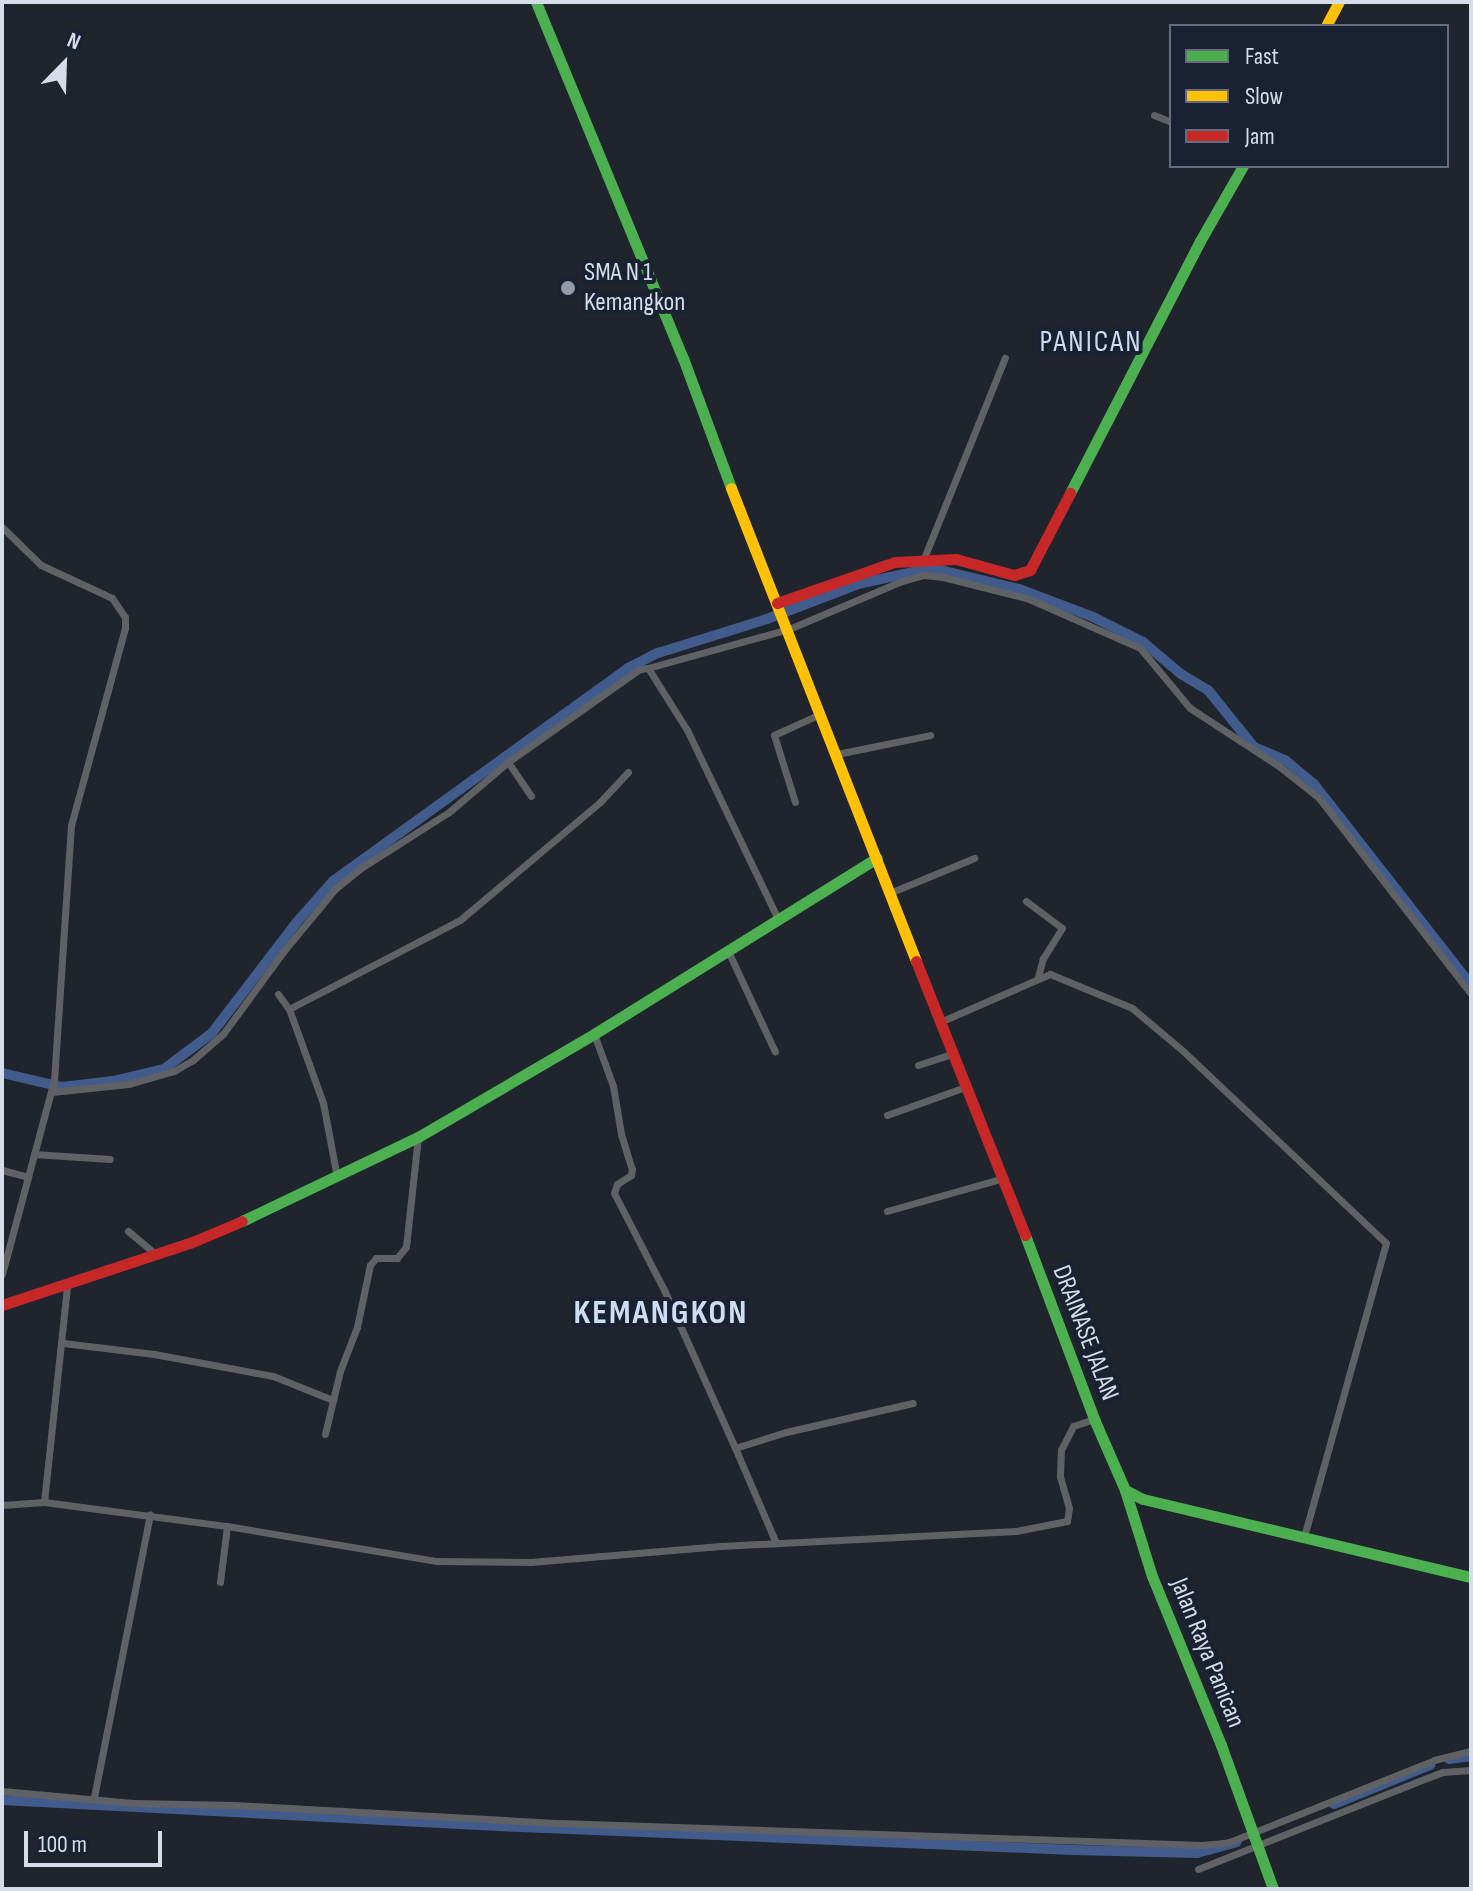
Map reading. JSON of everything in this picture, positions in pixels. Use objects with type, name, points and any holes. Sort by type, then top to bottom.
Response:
[{"type":"street","name":"DRAINASE JALAN","points":[[536,2],[683,358],[892,892],[951,1054],[1004,1178],[1094,1419],[1125,1490]]},
{"type":"street","points":[[1327,24],[1339,2]]},
{"type":"street","points":[[1154,115],[1169,121]]},
{"type":"street","points":[[777,603],[881,566],[924,558],[956,559],[1014,575],[1030,570],[1200,241],[1242,168]]},
{"type":"street","points":[[924,558],[1005,358]]},
{"type":"street","points":[[2,527],[41,565],[107,594],[125,617],[114,680],[76,802],[68,843],[53,1087],[2,1274]]},
{"type":"street","points":[[53,1087],[129,1084],[165,1074],[193,1060],[223,1034],[283,952],[335,889],[361,868],[449,812],[508,762],[640,669],[788,627],[924,575],[995,588],[1029,599],[1140,648],[1190,708],[1292,775],[1319,798],[1471,994]]},
{"type":"street","points":[[648,668],[687,730],[778,919]]},
{"type":"street","points":[[795,802],[774,735],[820,714]]},
{"type":"street","points":[[837,754],[930,735]]},
{"type":"street","points":[[508,762],[531,796]]},
{"type":"street","points":[[289,1009],[460,920],[600,802],[628,772]]},
{"type":"street","points":[[2,1305],[157,1255],[337,1177],[418,1137],[594,1034],[877,858]]},
{"type":"street","points":[[892,892],[974,858]]},
{"type":"street","points":[[1026,901],[1062,928],[1043,958],[1038,977]]},
{"type":"street","points":[[728,951],[775,1052]]},
{"type":"street","points":[[940,1022],[1038,977],[1061,977],[1132,1008],[1183,1051],[1386,1243],[1304,1537]]},
{"type":"street","points":[[278,994],[289,1009],[323,1103],[337,1177]]},
{"type":"street","points":[[594,1034],[613,1086],[621,1134],[632,1169],[631,1175],[617,1184],[614,1193],[665,1292],[776,1543]]},
{"type":"street","points":[[918,1065],[951,1054]]},
{"type":"street","points":[[887,1115],[965,1087]]},
{"type":"street","points":[[325,1434],[357,1327],[370,1265],[376,1258],[397,1258],[406,1247],[418,1137]]},
{"type":"street","points":[[34,1154],[110,1159]]},
{"type":"street","points":[[2,1170],[28,1177]]},
{"type":"street","points":[[887,1211],[1004,1178]]},
{"type":"street","points":[[128,1231],[157,1255]]},
{"type":"street","points":[[44,1502],[67,1286]]},
{"type":"street","points":[[63,1343],[260,1373],[333,1400]]},
{"type":"street","points":[[735,1448],[786,1432],[913,1403]]},
{"type":"street","points":[[2,1505],[44,1502],[150,1515],[437,1561],[531,1562],[776,1543],[1016,1531],[1064,1524],[1069,1512],[1060,1476],[1061,1450],[1073,1426],[1094,1419]]},
{"type":"street","points":[[1125,1490],[1143,1499],[1471,1577]]},
{"type":"street","name":"Jalan Raya Panican","points":[[1125,1490],[1152,1576],[1273,1889]]},
{"type":"street","points":[[94,1797],[150,1515]]},
{"type":"street","points":[[220,1582],[227,1526]]},
{"type":"street","points":[[2,1791],[135,1803],[842,1834],[1202,1845],[1227,1843],[1434,1760],[1471,1751]]},
{"type":"street","points":[[1198,1869],[1429,1777],[1471,1770]]},
{"type":"waterway","points":[[2,1073],[62,1087],[113,1081],[164,1069],[212,1033],[296,923],[333,881],[628,668],[658,653],[767,619],[858,584],[932,568],[1019,589],[1093,617],[1143,642],[1181,674],[1208,690],[1254,747],[1285,760],[1314,784],[1471,985]]},
{"type":"waterway","points":[[1449,1759],[1471,1756]]},
{"type":"waterway","points":[[1334,1804],[1430,1765]]},
{"type":"waterway","points":[[2,1800],[498,1826],[1074,1850],[1197,1853],[1237,1842]]},
{"type":"traffic: fast","points":[[536,2],[683,358],[731,488]]},
{"type":"traffic: fast","points":[[1070,493],[1200,241],[1242,168]]},
{"type":"traffic: fast","points":[[242,1221],[418,1137],[594,1034],[877,858]]},
{"type":"traffic: fast","points":[[1025,1235],[1094,1419],[1125,1490],[1143,1499],[1471,1577]]},
{"type":"traffic: fast","points":[[1125,1490],[1152,1576],[1221,1745],[1273,1889]]},
{"type":"traffic: slow","points":[[1327,24],[1339,2]]},
{"type":"traffic: slow","points":[[731,488],[916,961]]},
{"type":"traffic: jam","points":[[777,603],[895,562],[956,559],[1014,575],[1030,570],[1070,493]]},
{"type":"traffic: jam","points":[[916,961],[1025,1235]]},
{"type":"traffic: jam","points":[[2,1305],[190,1243],[242,1221]]},
{"type":"place","name":"SMA N 1 Kemangkon","points":[[568,288]]},
{"type":"district","name":"PANICAN","points":[[1091,342]]},
{"type":"district","name":"KEMANGKON","points":[[661,1313]]}]
